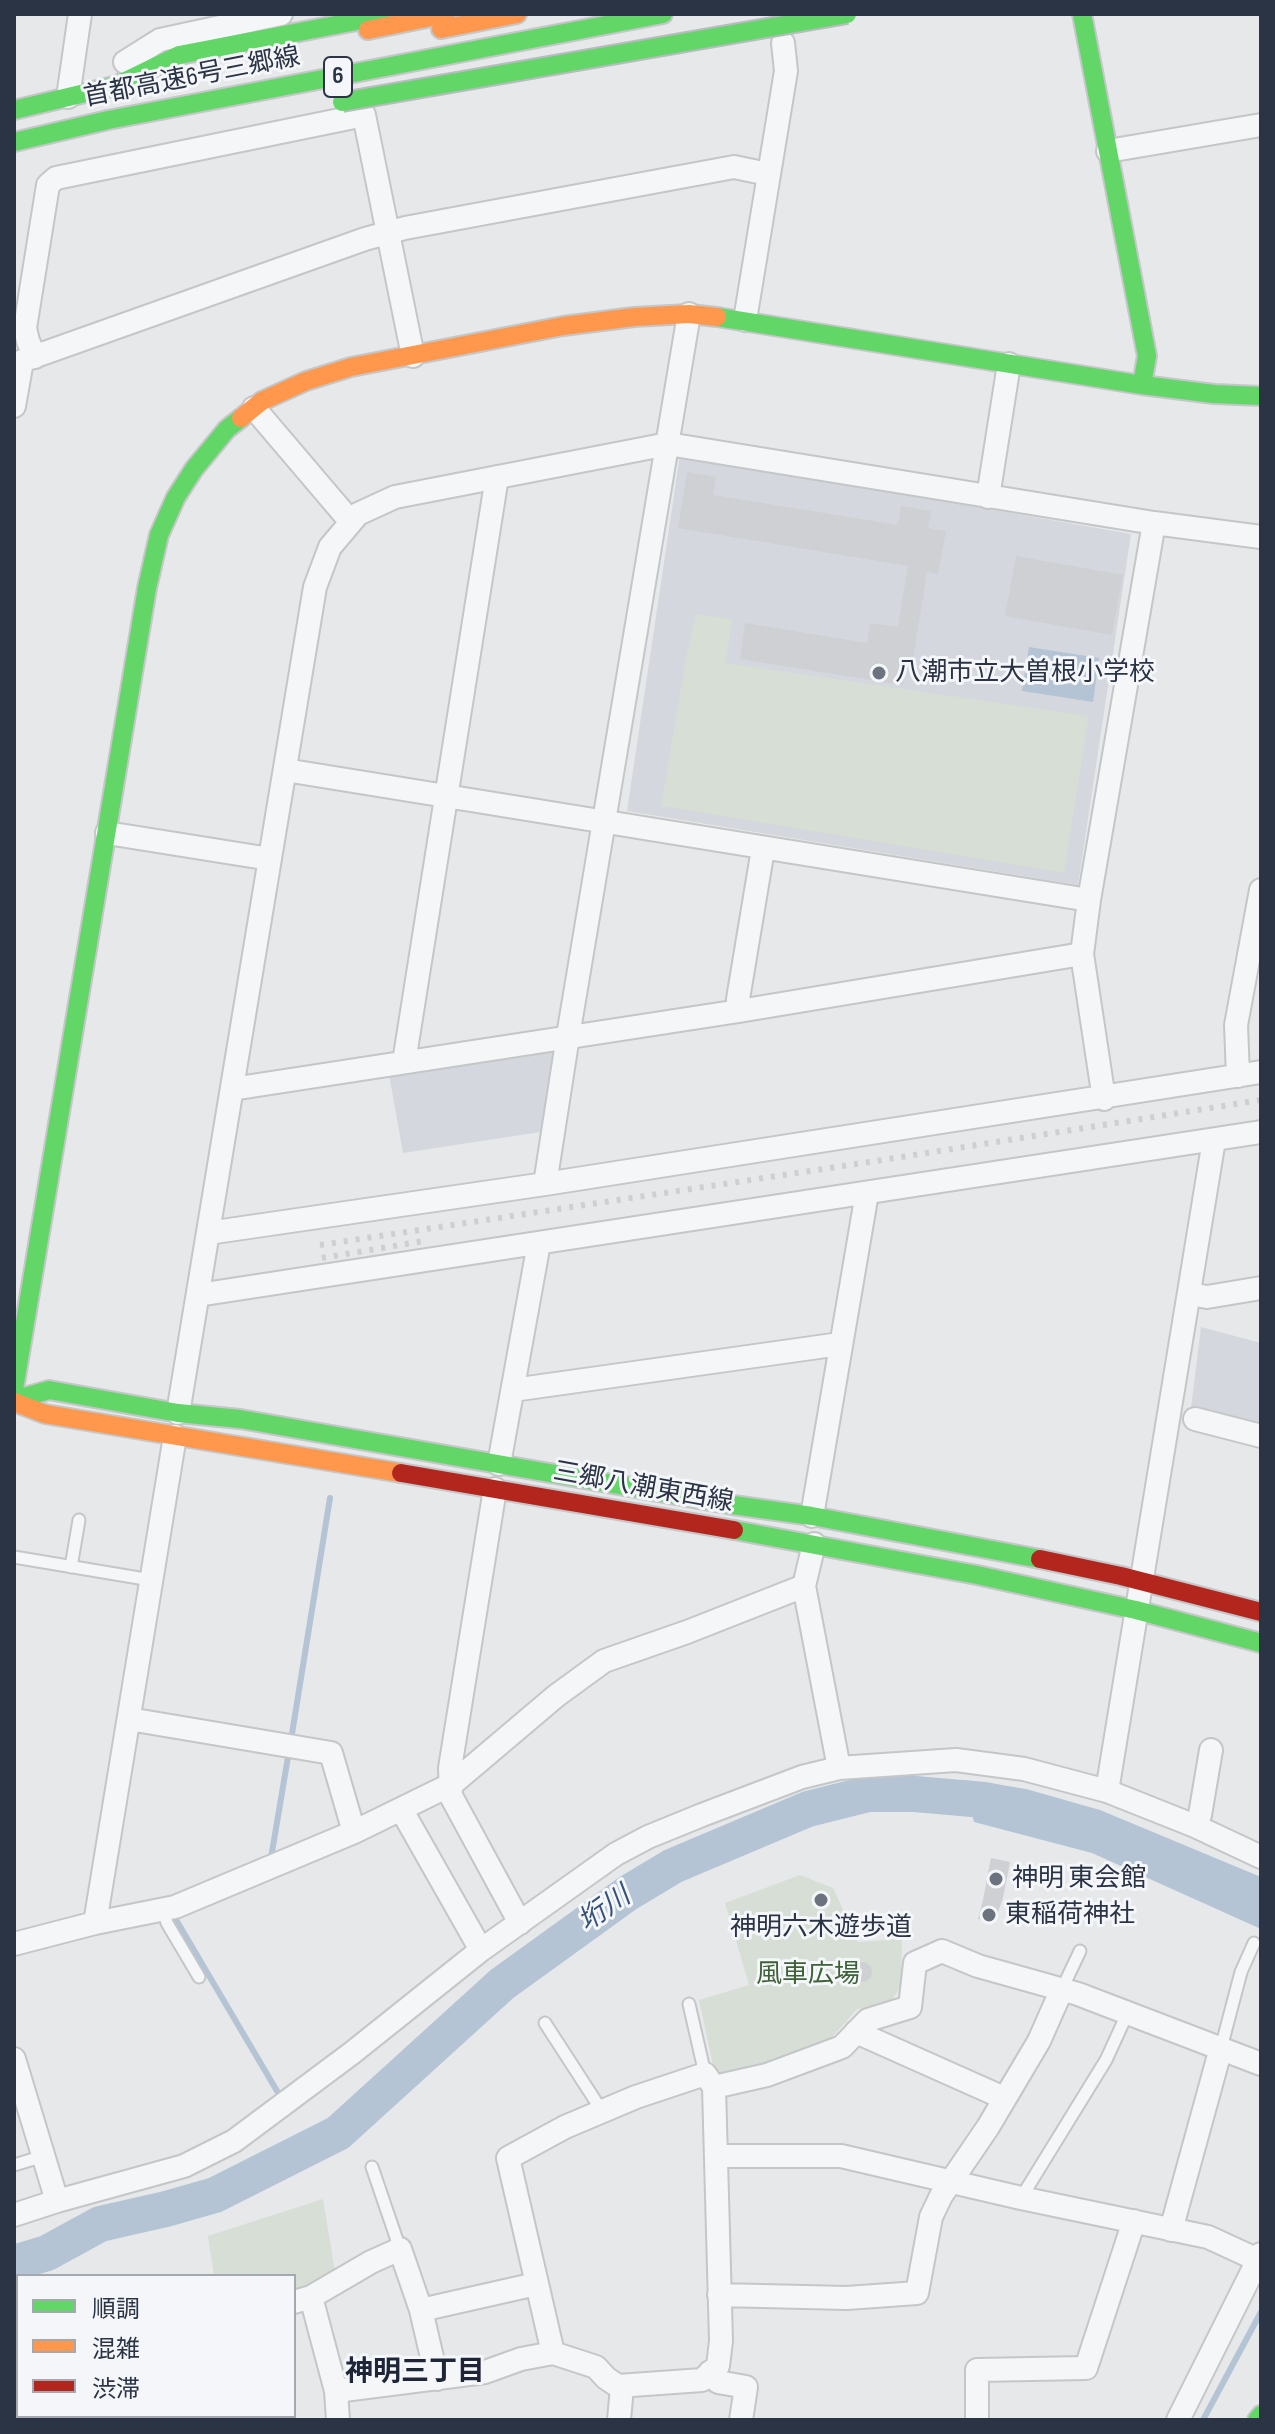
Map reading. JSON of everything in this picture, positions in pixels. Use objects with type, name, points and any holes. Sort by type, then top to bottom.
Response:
[{"type":"main road","points":[[115,86],[179,55],[393,14]]},
{"type":"main road","points":[[14,113],[68,91],[115,86],[446,14]]},
{"type":"main road","name":"6","points":[[362,44],[517,14]]},
{"type":"main road","name":"首都高速6号三郷線","points":[[14,142],[108,120],[663,14]]},
{"type":"main road","points":[[124,135],[406,75],[753,14]]},
{"type":"main road","points":[[334,103],[847,14]]},
{"type":"main road","points":[[1082,14],[1147,356],[1142,385]]},
{"type":"main road","name":"首都高速6号三郷線","points":[[14,113],[164,83]]},
{"type":"main road","points":[[182,122],[211,119]]},
{"type":"main road","points":[[39,155],[96,142]]},
{"type":"main road","points":[[14,1389],[147,588],[159,535],[176,497],[194,469],[227,429],[262,401],[306,381],[351,367],[563,326],[689,314],[745,320],[1142,385],[1261,396]]},
{"type":"main road","name":"三郷八潮東西線","points":[[14,1401],[49,1390],[178,1413],[240,1419],[981,1547],[1141,1581],[1261,1612]]},
{"type":"main road","name":"三郷八潮東西線","points":[[14,1401],[45,1414],[814,1544],[977,1575],[1136,1610],[1261,1643]]},
{"type":"main road","points":[[1257,2420],[1261,2415]]},
{"type":"street","points":[[68,91],[80,14]]},
{"type":"street","points":[[68,91],[160,40],[281,14]]},
{"type":"street","points":[[35,357],[25,328],[48,185],[56,178],[364,115],[783,43],[845,23],[857,14]]},
{"type":"street","points":[[745,320],[786,71],[783,43]]},
{"type":"street","points":[[571,44],[614,71]]},
{"type":"street","points":[[364,115],[413,356]]},
{"type":"street","points":[[1108,151],[1261,125]]},
{"type":"street","points":[[14,406],[22,361],[365,239],[405,228],[734,167],[768,174]]},
{"type":"street","points":[[545,1184],[689,314]]},
{"type":"street","points":[[988,497],[1009,364]]},
{"type":"street","points":[[254,408],[351,522]]},
{"type":"street","points":[[178,1413],[315,587],[330,547],[358,514],[395,497],[668,444],[988,497],[1261,537]]},
{"type":"street","points":[[404,1062],[497,477]]},
{"type":"street","points":[[1104,1099],[1082,954],[1154,523]]},
{"type":"street","points":[[285,770],[1089,900]]},
{"type":"street","points":[[107,833],[270,859]]},
{"type":"street","points":[[739,1011],[738,999],[763,849]]},
{"type":"street","points":[[1238,1076],[1236,1025],[1258,928],[1261,890]]},
{"type":"street","points":[[232,1089],[739,1011],[1082,954]]},
{"type":"street","points":[[208,1233],[1104,1099],[1261,1072]]},
{"type":"street","points":[[198,1295],[1261,1132]]},
{"type":"street","points":[[1107,1791],[1214,1140]]},
{"type":"street","points":[[812,1516],[867,1193]]},
{"type":"street","points":[[499,1464],[539,1243]]},
{"type":"street","points":[[1190,1294],[1207,1297],[1261,1288]]},
{"type":"street","points":[[513,1390],[840,1344]]},
{"type":"street","points":[[1195,1419],[1261,1436]]},
{"type":"street","points":[[95,1923],[175,1436]]},
{"type":"street","points":[[495,1489],[450,1768],[451,1796],[520,1923]]},
{"type":"street","points":[[814,1544],[804,1586],[839,1768]]},
{"type":"street","points":[[14,1944],[95,1923],[163,1910],[354,1832],[452,1784],[556,1696],[604,1661],[804,1586]]},
{"type":"street","points":[[129,1719],[331,1753],[354,1832]]},
{"type":"street","points":[[1195,1826],[1200,1815],[1211,1750]]},
{"type":"street","points":[[14,2215],[184,2166],[234,2141],[352,2053],[481,1950],[593,1869],[648,1837],[802,1777],[839,1768],[956,1760],[1024,1769],[1107,1791],[1195,1826],[1261,1857]]},
{"type":"street","points":[[401,1809],[481,1950]]},
{"type":"street","points":[[553,2353],[508,2158],[602,2111],[709,2081],[767,2075],[842,2047],[868,2020],[910,2007],[915,1963],[942,1951],[978,1966],[1062,1989],[1128,2012],[1261,2064]]},
{"type":"street","points":[[719,2295],[847,2298],[917,2293],[931,2217],[941,2196],[988,2127],[1039,2041],[1062,1989]]},
{"type":"street","points":[[856,2032],[1004,2098]]},
{"type":"street","points":[[1171,2230],[1221,2048]]},
{"type":"street","points":[[16,2073],[57,2201]]},
{"type":"street","points":[[336,2391],[485,2372],[521,2359],[553,2353],[596,2367],[606,2378],[622,2387],[702,2380],[718,2366],[721,2341],[717,2156],[709,2081]]},
{"type":"street","points":[[717,2156],[841,2156],[1208,2237],[1260,2257],[1178,2420]]},
{"type":"street","points":[[977,2420],[977,2370],[1086,2368],[1134,2221]]},
{"type":"street","points":[[338,2420],[336,2391],[303,2299],[400,2249],[421,2310],[437,2379]]},
{"type":"street","points":[[421,2310],[536,2284]]},
{"type":"street","points":[[710,2372],[718,2382],[746,2387],[741,2420]]},
{"type":"street","points":[[619,2420],[622,2387]]},
{"type":"street","points":[[229,2418],[267,2420]]},
{"type":"lane","points":[[71,1567],[79,1520]]},
{"type":"lane","points":[[14,1557],[151,1580]]},
{"type":"lane","points":[[163,1910],[167,1923],[199,1977]]},
{"type":"lane","points":[[1221,2048],[1241,1972],[1254,1943]]},
{"type":"lane","points":[[1062,1989],[1080,1951]]},
{"type":"lane","points":[[689,2004],[709,2081]]},
{"type":"lane","points":[[1021,2198],[1106,2060],[1128,2012]]},
{"type":"lane","points":[[545,2023],[602,2111]]},
{"type":"lane","points":[[14,2165],[44,2156]]},
{"type":"lane","points":[[372,2167],[400,2249]]},
{"type":"shaded area","name":"八潮市立大曽根小学校","points":[[680,455],[1131,534],[1078,885],[627,811]]},
{"type":"shaded area","points":[[552,1047],[559,1053],[547,1131],[403,1153],[389,1074]]},
{"type":"shaded area","points":[[1201,1327],[1261,1343],[1261,1427],[1191,1408]]},
{"type":"green space","points":[[696,614],[732,619],[726,663],[1089,716],[1064,873],[661,806]]},
{"type":"green space","name":"風車広場","points":[[800,1875],[833,1888],[858,1942],[902,1939],[901,1986],[891,2001],[857,2009],[828,2042],[724,2076],[713,2065],[699,2000],[749,1985],[725,1903]]},
{"type":"green space","points":[[323,2199],[335,2272],[296,2291],[296,2274],[214,2274],[208,2236]]},
{"type":"water","points":[[1029,647],[1099,658],[1093,702],[1022,691]]},
{"type":"water","points":[[964,1780],[1026,1789],[1100,1810],[1261,1877],[1261,1929],[1092,1853],[974,1822]]},
{"type":"building","points":[[687,472],[716,477],[713,495],[898,525],[901,506],[931,511],[928,528],[946,531],[938,574],[927,572],[913,659],[907,658],[903,685],[740,659],[745,623],[867,643],[870,623],[898,627],[908,566],[678,528]]},
{"type":"building","points":[[1016,556],[1123,575],[1112,635],[1005,616]]},
{"type":"building","points":[[991,1858],[1010,1862],[994,1923],[978,1919]]},
{"type":"building","points":[[862,1962],[869,1965],[872,1972],[869,1979],[862,1982],[855,1979],[852,1972],[855,1965]]},
{"type":"waterway","points":[[291,1740],[330,1498]]},
{"type":"waterway","points":[[271,1858],[289,1751]]},
{"type":"waterway","name":"垳川","points":[[14,2263],[47,2253],[100,2224],[215,2195],[338,2133],[502,1984],[628,1893],[673,1866],[808,1809],[868,1794],[915,1794],[1016,1806]]},
{"type":"waterway","points":[[175,1918],[277,2091]]},
{"type":"waterway","points":[[1203,2420],[1261,2312]]},
{"type":"railway","points":[[320,1245],[1261,1100]]},
{"type":"railway","points":[[322,1258],[424,1241]]},
{"type":"traffic: fast","points":[[115,86],[179,55],[393,14]]},
{"type":"traffic: fast","points":[[14,142],[108,120],[663,14]]},
{"type":"traffic: fast","points":[[342,102],[847,14]]},
{"type":"traffic: fast","points":[[1082,14],[1147,356],[1142,385]]},
{"type":"traffic: fast","points":[[14,110],[139,80]]},
{"type":"traffic: fast","points":[[717,317],[1142,385],[1261,396]]},
{"type":"traffic: fast","points":[[14,1389],[147,588],[159,535],[176,497],[194,469],[227,429],[241,418]]},
{"type":"traffic: fast","points":[[14,1400],[49,1390],[178,1413],[240,1419],[812,1516],[1040,1559]]},
{"type":"traffic: fast","points":[[734,1530],[977,1575],[1136,1610],[1261,1643]]},
{"type":"traffic: fast","points":[[1257,2420],[1261,2415]]},
{"type":"traffic: slow","points":[[368,30],[446,14]]},
{"type":"traffic: slow","points":[[441,29],[517,14]]},
{"type":"traffic: slow","points":[[241,418],[262,401],[306,381],[351,367],[563,326],[634,317],[689,314],[717,317]]},
{"type":"traffic: slow","points":[[14,1402],[45,1414],[401,1473]]},
{"type":"traffic: jam","points":[[401,1473],[734,1530]]},
{"type":"traffic: jam","points":[[1040,1559],[1261,1612]]},
{"type":"place","name":"八潮市立大曽根小学校","points":[[879,673]]},
{"type":"place","name":"神明 東会館","points":[[996,1879]]},
{"type":"place","name":"神明六木遊歩道","points":[[821,1900]]},
{"type":"place","name":"東稲荷神社","points":[[989,1915]]},
{"type":"district","name":"神明三丁目","points":[[415,2373]]}]
